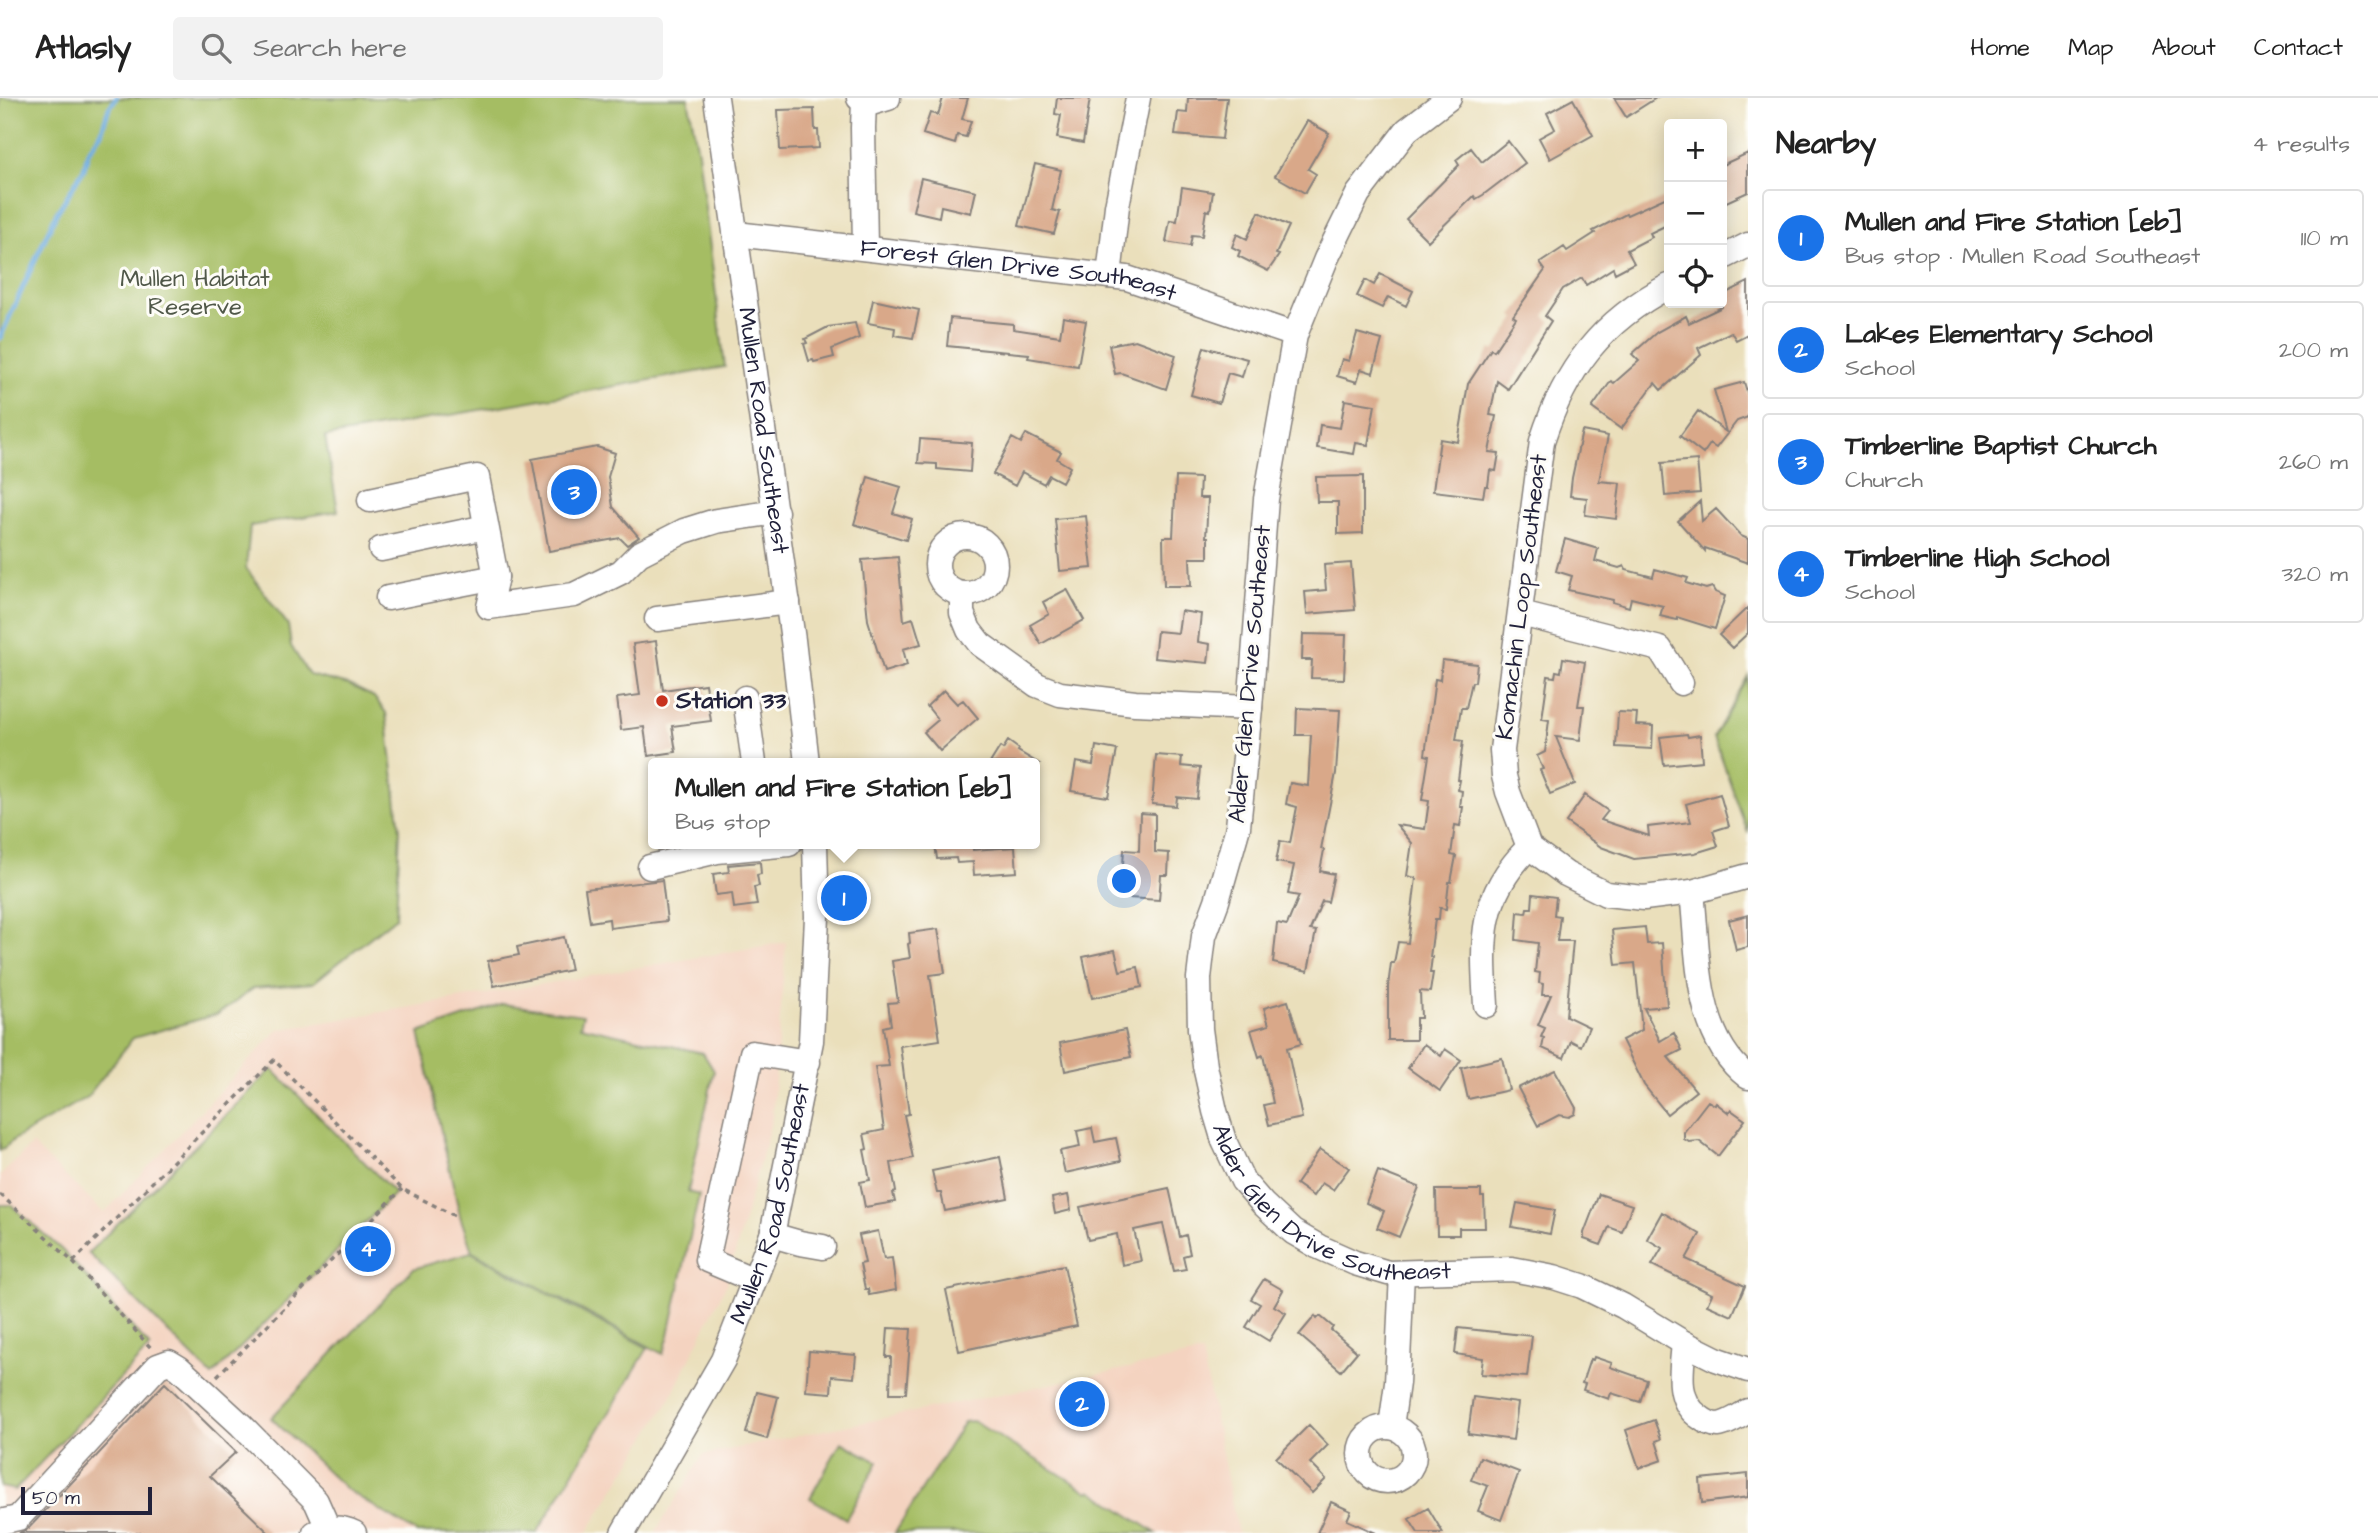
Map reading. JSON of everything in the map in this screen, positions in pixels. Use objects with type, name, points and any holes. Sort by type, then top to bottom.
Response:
[{"type":"street","name":"Mullen Road Southeast","points":[[716,98],[776,512],[806,758]]},
{"type":"street","points":[[1109,276],[1117,206],[1138,98]]},
{"type":"street","name":"Alder Glen Drive Southeast","points":[[1449,98],[1407,130],[1358,194],[1325,259],[1296,335],[1266,499],[1238,827],[1204,936],[1199,978],[1200,1029],[1215,1111],[1224,1141],[1243,1181],[1263,1204],[1293,1232],[1354,1263],[1388,1273],[1512,1269],[1554,1277],[1582,1286],[1623,1306],[1684,1343],[1716,1359],[1748,1370]]},
{"type":"street","points":[[865,248],[863,128],[871,99]]},
{"type":"street","name":"Forest Glen Drive Southeast","points":[[736,234],[1126,278],[1296,335]]},
{"type":"street","points":[[1727,256],[1748,245]]},
{"type":"street","name":"Komachin Loop Southeast","points":[[1529,847],[1503,776],[1502,750],[1542,441],[1564,386],[1583,358],[1604,332],[1639,301],[1664,288]]},
{"type":"street","points":[[370,500],[477,477],[496,577],[489,607],[574,595],[621,572],[639,554],[684,531],[716,521],[776,512]]},
{"type":"street","points":[[380,550],[486,527]]},
{"type":"street","points":[[388,598],[496,577]]},
{"type":"street","points":[[962,594],[962,612],[969,630],[980,644],[1037,685],[1060,694],[1135,704],[1250,708]]},
{"type":"street","points":[[657,619],[788,602]]},
{"type":"street","points":[[1521,614],[1660,649],[1681,683]]},
{"type":"street","points":[[745,698],[753,758]]},
{"type":"street","points":[[1486,1005],[1483,957],[1486,918],[1499,884],[1529,847],[1566,874],[1606,894],[1644,898],[1692,892],[1748,876]]},
{"type":"street","points":[[650,867],[717,851],[738,849]]},
{"type":"street","name":"Mullen Road Southeast","points":[[623,1533],[723,1360],[772,1235],[808,1062],[815,995],[815,849]]},
{"type":"street","points":[[1692,892],[1704,1005],[1711,1029],[1729,1059],[1748,1077]]},
{"type":"street","points":[[754,1280],[708,1261],[752,1053],[808,1062]]},
{"type":"street","points":[[772,1235],[823,1247]]},
{"type":"street","points":[[1391,1427],[1397,1383],[1402,1273]]},
{"type":"street","points":[[1684,1343],[1681,1379],[1684,1400],[1692,1412],[1706,1422],[1718,1425],[1748,1411]]},
{"type":"street","points":[[0,1522],[18,1518],[158,1366],[169,1362],[179,1367],[316,1501],[321,1531],[347,1530],[354,1533]]},
{"type":"path","points":[[73,1262],[274,1060],[402,1189],[455,1216]]},
{"type":"path","points":[[203,1390],[402,1189]]},
{"type":"path","points":[[0,1196],[73,1262],[165,1364]]},
{"type":"shaded area","points":[[786,942],[772,1118],[727,1283],[671,1397],[587,1533],[0,1533],[0,1176],[32,1144],[104,1213],[278,1030]]},
{"type":"shaded area","points":[[1202,1353],[1238,1533],[655,1533],[703,1455]]},
{"type":"green space","name":"Mullen Habitat Reserve","points":[[0,98],[688,98],[698,152],[725,367],[325,437],[338,511],[250,526],[246,568],[288,625],[291,646],[309,675],[349,685],[374,697],[386,713],[400,830],[396,917],[313,983],[254,988],[218,1014],[133,1038],[87,1097],[15,1139],[0,1151]]},
{"type":"green space","points":[[1748,676],[1748,833],[1714,737]]},
{"type":"green space","points":[[503,1004],[583,1015],[580,1026],[703,1053],[714,1071],[688,1192],[699,1195],[663,1354],[472,1251],[460,1216],[419,1033]]},
{"type":"green space","points":[[272,1069],[395,1193],[212,1376],[88,1253]]},
{"type":"green space","points":[[0,1205],[11,1205],[62,1250],[150,1347],[15,1490],[0,1487]]},
{"type":"green space","points":[[471,1252],[648,1348],[537,1533],[417,1533],[346,1489],[271,1418],[413,1269]]},
{"type":"green space","points":[[973,1421],[1089,1492],[1091,1490],[1156,1533],[895,1533],[964,1422]]},
{"type":"green space","points":[[841,1442],[878,1462],[846,1519],[810,1498]]},
{"type":"building","points":[[943,98],[968,98],[962,119],[971,121],[966,137],[957,135],[955,144],[923,134],[930,113],[938,115]]},
{"type":"building","points":[[1057,98],[1090,98],[1083,143],[1057,138],[1061,115],[1055,114]]},
{"type":"building","points":[[1188,98],[1227,98],[1222,139],[1175,135],[1178,112],[1187,113]]},
{"type":"building","points":[[1614,98],[1656,98],[1626,117]]},
{"type":"building","points":[[1573,99],[1593,135],[1550,159],[1539,138],[1555,129],[1547,113]]},
{"type":"building","points":[[814,109],[819,148],[780,150],[778,110]]},
{"type":"building","points":[[1307,121],[1329,133],[1308,169],[1316,174],[1305,193],[1275,176]]},
{"type":"building","points":[[1508,141],[1525,163],[1483,195],[1476,199],[1474,196],[1428,241],[1406,219],[1459,165],[1456,160],[1471,148],[1482,162]]},
{"type":"building","points":[[1748,153],[1748,192],[1727,202],[1727,182],[1727,163]]},
{"type":"building","points":[[1035,164],[1061,170],[1052,210],[1060,212],[1054,234],[1019,226]]},
{"type":"building","points":[[921,178],[976,191],[971,213],[941,206],[939,217],[913,211]]},
{"type":"building","points":[[1182,187],[1213,192],[1210,211],[1206,210],[1202,236],[1192,235],[1190,246],[1166,242],[1170,220],[1177,221]]},
{"type":"building","points":[[1664,198],[1664,226],[1650,233],[1652,237],[1627,250],[1634,263],[1615,273],[1613,268],[1586,285],[1582,278],[1563,289],[1545,316],[1551,321],[1508,389],[1497,381],[1490,415],[1496,416],[1489,452],[1499,453],[1496,471],[1490,470],[1483,497],[1433,491],[1440,439],[1458,442],[1468,384],[1491,349],[1494,351],[1516,318],[1513,316],[1545,270],[1540,263],[1564,247],[1567,251],[1595,233],[1593,231]]},
{"type":"building","points":[[1259,212],[1289,226],[1276,254],[1279,255],[1268,271],[1238,256],[1240,251],[1232,247],[1237,234],[1247,239]]},
{"type":"building","points":[[1380,274],[1413,291],[1406,306],[1388,297],[1382,308],[1357,296],[1365,280],[1374,285]]},
{"type":"building","points":[[1748,282],[1748,334],[1736,340],[1731,332],[1698,348],[1701,355],[1661,390],[1655,383],[1621,429],[1592,408],[1611,381],[1614,383],[1639,361],[1632,354],[1657,332],[1686,316],[1689,323],[1720,308],[1727,308],[1727,292]]},
{"type":"building","points":[[873,300],[919,310],[913,338],[894,335],[895,328],[868,323]]},
{"type":"building","points":[[1063,317],[1086,321],[1078,366],[1028,358],[1029,354],[947,346],[950,318],[1013,324],[1013,329],[1060,336]]},
{"type":"building","points":[[855,323],[859,338],[832,349],[834,357],[809,361],[805,339],[828,327]]},
{"type":"building","points":[[1357,333],[1382,340],[1373,373],[1361,369],[1357,382],[1337,376],[1342,359],[1349,361]]},
{"type":"building","points":[[1135,340],[1176,355],[1166,389],[1121,373],[1115,374],[1109,345]]},
{"type":"building","points":[[1204,347],[1247,359],[1242,377],[1228,373],[1219,403],[1191,395]]},
{"type":"building","points":[[1744,382],[1748,395],[1748,417],[1737,421],[1716,448],[1710,444],[1703,454],[1680,436],[1698,411],[1726,432],[1714,390]]},
{"type":"building","points":[[1345,400],[1375,405],[1368,445],[1356,443],[1354,454],[1317,448],[1320,425],[1340,428]]},
{"type":"building","points":[[1582,431],[1608,436],[1599,481],[1620,483],[1616,519],[1585,515],[1587,498],[1570,496]]},
{"type":"building","points":[[1026,434],[1061,452],[1057,459],[1070,467],[1062,482],[1049,475],[1044,484],[1022,472],[1015,486],[993,474],[1012,438],[1021,443]]},
{"type":"building","points":[[920,439],[972,443],[970,472],[937,469],[937,464],[918,463]]},
{"type":"building","points":[[597,447],[615,453],[608,477],[613,507],[639,537],[627,545],[620,538],[549,551],[532,459]]},
{"type":"building","points":[[1697,460],[1700,493],[1665,496],[1662,463]]},
{"type":"building","points":[[1363,476],[1363,533],[1338,534],[1338,502],[1317,502],[1316,477]]},
{"type":"building","points":[[868,477],[901,487],[893,513],[912,519],[906,540],[854,524]]},
{"type":"building","points":[[1176,477],[1200,478],[1199,498],[1208,498],[1208,558],[1190,558],[1191,586],[1164,586],[1163,537],[1173,537]]},
{"type":"building","points":[[1700,501],[1702,521],[1716,509],[1741,536],[1748,539],[1748,563],[1705,548],[1705,551],[1678,521]]},
{"type":"building","points":[[1086,516],[1092,568],[1060,571],[1055,519]]},
{"type":"building","points":[[1565,539],[1598,549],[1595,561],[1619,568],[1624,566],[1626,570],[1653,577],[1655,569],[1688,578],[1686,583],[1706,589],[1712,587],[1715,592],[1725,596],[1715,629],[1677,617],[1677,620],[1660,616],[1663,606],[1631,598],[1629,607],[1612,602],[1613,600],[1568,590],[1572,576],[1556,571]]},
{"type":"building","points":[[898,557],[904,621],[913,618],[921,644],[903,649],[907,665],[884,672],[868,620],[862,560]]},
{"type":"building","points":[[1351,563],[1355,610],[1307,614],[1305,592],[1326,590],[1324,565]]},
{"type":"building","points":[[1067,589],[1084,620],[1041,644],[1030,625],[1049,614],[1043,602]]},
{"type":"building","points":[[1748,607],[1748,633],[1732,648],[1719,635]]},
{"type":"building","points":[[1181,611],[1201,614],[1198,642],[1210,644],[1208,663],[1154,658],[1157,631],[1178,633]]},
{"type":"building","points":[[1303,634],[1346,635],[1344,679],[1311,678],[1312,660],[1302,660]]},
{"type":"building","name":"Station 33","points":[[656,641],[663,690],[705,684],[711,721],[672,726],[676,752],[648,756],[644,727],[621,730],[617,698],[640,695],[633,644]]},
{"type":"building","points":[[1563,658],[1585,662],[1578,706],[1584,706],[1580,740],[1556,737],[1575,784],[1550,794],[1537,756],[1545,752],[1549,720],[1542,719],[1548,676],[1555,677],[1556,671],[1561,672]]},
{"type":"building","points":[[1442,660],[1477,664],[1475,682],[1472,682],[1466,708],[1461,708],[1456,740],[1463,741],[1458,790],[1462,791],[1460,807],[1463,807],[1460,826],[1455,825],[1451,855],[1456,856],[1446,909],[1440,908],[1439,919],[1435,919],[1430,957],[1430,973],[1433,973],[1430,992],[1420,991],[1421,1018],[1416,1018],[1416,1040],[1388,1040],[1391,963],[1394,963],[1398,942],[1408,943],[1416,878],[1407,876],[1412,843],[1397,825],[1425,829],[1429,801],[1422,800],[1429,756],[1425,755],[1435,679],[1440,680]]},
{"type":"building","points":[[944,690],[957,704],[963,700],[978,718],[940,751],[924,732],[938,720],[927,706]]},
{"type":"building","points":[[1297,708],[1340,710],[1336,773],[1321,849],[1324,850],[1320,871],[1334,874],[1328,902],[1322,901],[1310,930],[1316,931],[1308,971],[1273,963],[1277,923],[1287,925],[1299,896],[1288,894],[1294,865],[1276,862],[1280,841],[1290,843],[1297,807],[1286,804],[1290,783],[1308,786],[1311,735],[1296,735]]},
{"type":"building","points":[[1618,712],[1637,713],[1636,725],[1653,726],[1652,749],[1616,747]]},
{"type":"building","points":[[1687,734],[1688,737],[1700,735],[1702,761],[1664,765],[1660,737]]},
{"type":"building","points":[[1008,741],[1030,758],[993,758],[1000,747],[1003,749]]},
{"type":"building","points":[[1096,746],[1117,750],[1108,797],[1071,791],[1076,762],[1093,765]]},
{"type":"building","points":[[1156,755],[1182,757],[1181,766],[1200,768],[1197,799],[1177,797],[1176,806],[1152,804]]},
{"type":"building","points":[[1720,794],[1729,826],[1713,831],[1718,846],[1695,853],[1634,859],[1601,847],[1566,822],[1585,795],[1608,811],[1601,820],[1649,836],[1648,827],[1691,822],[1686,804]]},
{"type":"building","points":[[1140,813],[1155,814],[1155,852],[1169,853],[1168,875],[1161,875],[1159,900],[1129,898],[1130,879],[1122,879],[1124,850],[1139,851]]},
{"type":"building","points":[[936,849],[1015,849],[1017,872],[974,875],[973,862],[957,863],[956,858],[937,859]]},
{"type":"building","points":[[760,862],[761,874],[757,875],[759,886],[754,887],[757,905],[734,908],[732,893],[716,895],[713,874],[729,872],[728,865]]},
{"type":"building","points":[[662,880],[667,921],[610,928],[609,919],[590,922],[585,889]]},
{"type":"building","points":[[1533,894],[1556,897],[1554,915],[1560,916],[1557,941],[1573,941],[1566,1016],[1589,1027],[1581,1046],[1571,1041],[1564,1058],[1542,1048],[1544,1038],[1541,1037],[1545,1028],[1538,1025],[1551,995],[1542,995],[1540,973],[1535,972],[1538,943],[1516,940],[1518,912],[1526,913],[1527,908],[1532,908]]},
{"type":"building","points":[[1748,915],[1748,947],[1736,950],[1729,920]]},
{"type":"building","points":[[1645,927],[1647,944],[1662,943],[1667,1006],[1644,1008],[1660,1041],[1674,1033],[1682,1050],[1668,1057],[1696,1091],[1667,1114],[1644,1085],[1622,1040],[1642,1030],[1635,963],[1616,965],[1612,930]]},
{"type":"building","points":[[938,929],[945,973],[930,975],[940,1040],[900,1046],[909,1114],[904,1115],[913,1158],[891,1163],[895,1202],[865,1207],[860,1182],[870,1180],[864,1134],[884,1130],[875,1067],[889,1066],[883,1027],[891,1025],[888,1003],[898,1002],[892,961],[910,958],[909,933]]},
{"type":"building","points":[[564,937],[571,970],[494,986],[488,961],[519,955],[517,947]]},
{"type":"building","points":[[1115,950],[1120,971],[1138,967],[1142,987],[1092,998],[1083,957]]},
{"type":"building","points":[[1288,1001],[1301,1044],[1287,1048],[1302,1118],[1269,1125],[1264,1105],[1273,1103],[1263,1055],[1259,1057],[1251,1030],[1269,1025],[1264,1008]]},
{"type":"building","points":[[1125,1030],[1131,1057],[1065,1071],[1060,1043]]},
{"type":"building","points":[[1424,1044],[1441,1056],[1445,1049],[1461,1060],[1440,1091],[1408,1068]]},
{"type":"building","points":[[1502,1058],[1509,1090],[1468,1099],[1461,1068]]},
{"type":"building","points":[[1555,1070],[1576,1108],[1575,1114],[1569,1117],[1559,1115],[1538,1126],[1518,1088]]},
{"type":"building","points":[[1708,1101],[1715,1105],[1716,1103],[1729,1113],[1731,1110],[1745,1120],[1718,1156],[1699,1141],[1689,1142],[1684,1139],[1684,1132]]},
{"type":"building","points":[[1092,1128],[1095,1142],[1116,1138],[1121,1161],[1065,1173],[1060,1151],[1080,1147],[1077,1131]]},
{"type":"building","points":[[1320,1149],[1349,1168],[1333,1190],[1322,1183],[1313,1196],[1296,1184]]},
{"type":"building","points":[[1000,1157],[1008,1198],[945,1211],[932,1171]]},
{"type":"building","points":[[1378,1171],[1419,1187],[1399,1237],[1377,1228],[1384,1211],[1366,1203]]},
{"type":"building","points":[[1169,1188],[1180,1237],[1186,1235],[1190,1254],[1183,1256],[1186,1269],[1174,1271],[1163,1224],[1134,1230],[1141,1261],[1122,1265],[1117,1234],[1088,1240],[1080,1207]]},
{"type":"building","points":[[1436,1190],[1481,1190],[1481,1197],[1484,1197],[1485,1228],[1459,1228],[1459,1235],[1437,1235]]},
{"type":"building","points":[[1599,1194],[1632,1205],[1622,1232],[1609,1227],[1601,1245],[1584,1239]]},
{"type":"building","points":[[1068,1195],[1071,1210],[1055,1214],[1052,1198]]},
{"type":"building","points":[[1517,1203],[1555,1210],[1550,1234],[1512,1227]]},
{"type":"building","points":[[1662,1212],[1700,1234],[1686,1259],[1745,1286],[1732,1316],[1707,1305],[1712,1294],[1652,1265],[1662,1248],[1647,1239]]},
{"type":"building","points":[[878,1231],[884,1259],[892,1258],[896,1290],[869,1295],[868,1289],[865,1289],[860,1264],[865,1263],[859,1235]]},
{"type":"building","points":[[1064,1265],[1077,1326],[959,1351],[946,1290]]},
{"type":"building","points":[[1264,1279],[1283,1290],[1274,1306],[1286,1313],[1269,1341],[1246,1327],[1260,1304],[1251,1299]]},
{"type":"building","points":[[1315,1316],[1317,1319],[1320,1316],[1333,1327],[1331,1330],[1357,1352],[1341,1371],[1299,1335]]},
{"type":"building","points":[[888,1328],[911,1329],[906,1393],[890,1393],[891,1357],[886,1357]]},
{"type":"building","points":[[1458,1328],[1532,1336],[1527,1377],[1481,1374],[1483,1358],[1455,1354]]},
{"type":"building","points":[[809,1351],[856,1355],[854,1378],[832,1376],[831,1393],[806,1391]]},
{"type":"building","points":[[1594,1357],[1612,1363],[1610,1367],[1647,1380],[1640,1402],[1611,1393],[1609,1399],[1583,1390],[1585,1384],[1582,1383],[1590,1359],[1593,1360]]},
{"type":"building","points":[[165,1383],[236,1452],[210,1476],[269,1533],[19,1533],[29,1528]]},
{"type":"building","points":[[757,1392],[778,1397],[767,1439],[746,1433]]},
{"type":"building","points":[[1473,1397],[1518,1403],[1513,1440],[1468,1434]]},
{"type":"building","points":[[1654,1420],[1661,1439],[1656,1441],[1662,1460],[1639,1468],[1626,1430]]},
{"type":"building","points":[[1309,1425],[1328,1445],[1310,1463],[1326,1479],[1312,1493],[1276,1458]]},
{"type":"building","points":[[1480,1457],[1519,1472],[1501,1520],[1478,1511],[1488,1486],[1471,1480]]},
{"type":"building","points":[[1748,1474],[1748,1497],[1702,1503],[1700,1479]]},
{"type":"building","points":[[1331,1502],[1351,1511],[1347,1520],[1376,1533],[1317,1533]]},
{"type":"building","points":[[1428,1508],[1443,1533],[1418,1533],[1409,1519]]},
{"type":"waterway","points":[[0,338],[56,214],[84,169],[88,152],[101,133],[109,108],[116,98]]},
{"type":"place","name":"Timberline Baptist Church","points":[[574,492]]},
{"type":"place","name":"Station 33","points":[[662,701]]},
{"type":"place","name":"Mullen and Fire Station [eb]","points":[[844,898]]},
{"type":"place","name":"Timberline High School","points":[[368,1249]]},
{"type":"place","name":"Lakes Elementary School","points":[[1082,1404]]}]
